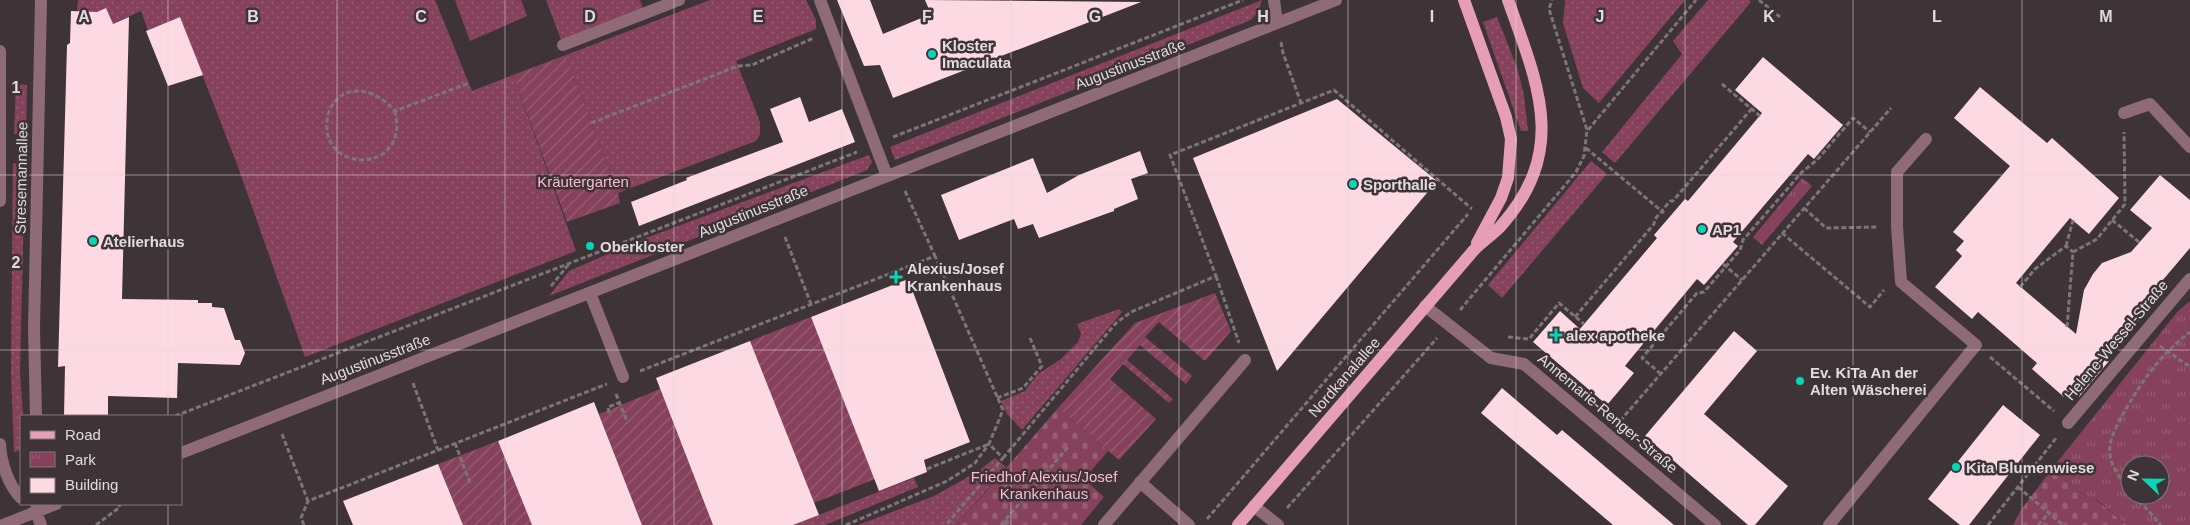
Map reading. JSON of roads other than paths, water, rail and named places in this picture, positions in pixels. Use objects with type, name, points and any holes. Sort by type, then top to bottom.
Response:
[{"type":"main road","name":"Nordkanalallee","points":[[1464,0],[1506,117],[1511,139],[1508,178],[1501,198],[1474,250]]},
{"type":"main road","name":"Nordkanalallee","points":[[1238,525],[1474,250],[1499,227],[1521,199],[1536,170],[1543,140],[1542,112],[1536,81],[1508,0]]},
{"type":"street","name":"Stresemannallee","points":[[36,415],[34,328],[41,0]]},
{"type":"street","points":[[563,45],[679,0]]},
{"type":"street","points":[[820,0],[876,144],[892,174]]},
{"type":"street","points":[[1274,0],[1277,23]]},
{"type":"street","name":"Augustinusstraße","points":[[182,453],[1336,0]]},
{"type":"street","name":"Stresemannallee","points":[[0,50],[0,201]]},
{"type":"street","points":[[2124,114],[2150,104],[2190,147]]},
{"type":"street","points":[[1829,525],[1976,346],[1901,282],[1897,227],[1897,172],[1926,139]]},
{"type":"street","name":"Helene-Wessel-Straße","points":[[2068,423],[2190,279]]},
{"type":"street","points":[[590,293],[617,380]]},
{"type":"street","name":"Annemarie-Renger-Straße","points":[[1425,306],[1491,358],[1524,364],[1715,525]]},
{"type":"street","points":[[1104,525],[1244,360]]},
{"type":"street","points":[[0,444],[4,468],[20,497]]},
{"type":"street","points":[[1140,482],[1190,525]]},
{"type":"street","points":[[3,525],[34,506],[41,525]]},
{"type":"street","points":[[1254,506],[1278,525]]},
{"type":"place","name":"Kloster Imaculata","points":[[932,54]]},
{"type":"place","name":"Sporthalle","points":[[1353,184]]},
{"type":"place","name":"AP1","points":[[1702,229]]},
{"type":"place","name":"Atelierhaus","points":[[93,241]]},
{"type":"place","name":"Oberkloster","points":[[590,246]]},
{"type":"place","name":"Alexius/Josef Krankenhaus","points":[[896,277]]},
{"type":"place","name":"alex apotheke","points":[[1556,335]]},
{"type":"place","name":"Ev. KiTa An der Alten Wäscherei","points":[[1800,381]]},
{"type":"place","name":"Kita Blumenwiese","points":[[1956,467]]},
{"type":"park label","name":"Kräutergarten","points":[[583,181]]},
{"type":"park label","name":"Friedhof Alexius/Josef Krankenhaus","points":[[1044,484]]}]
